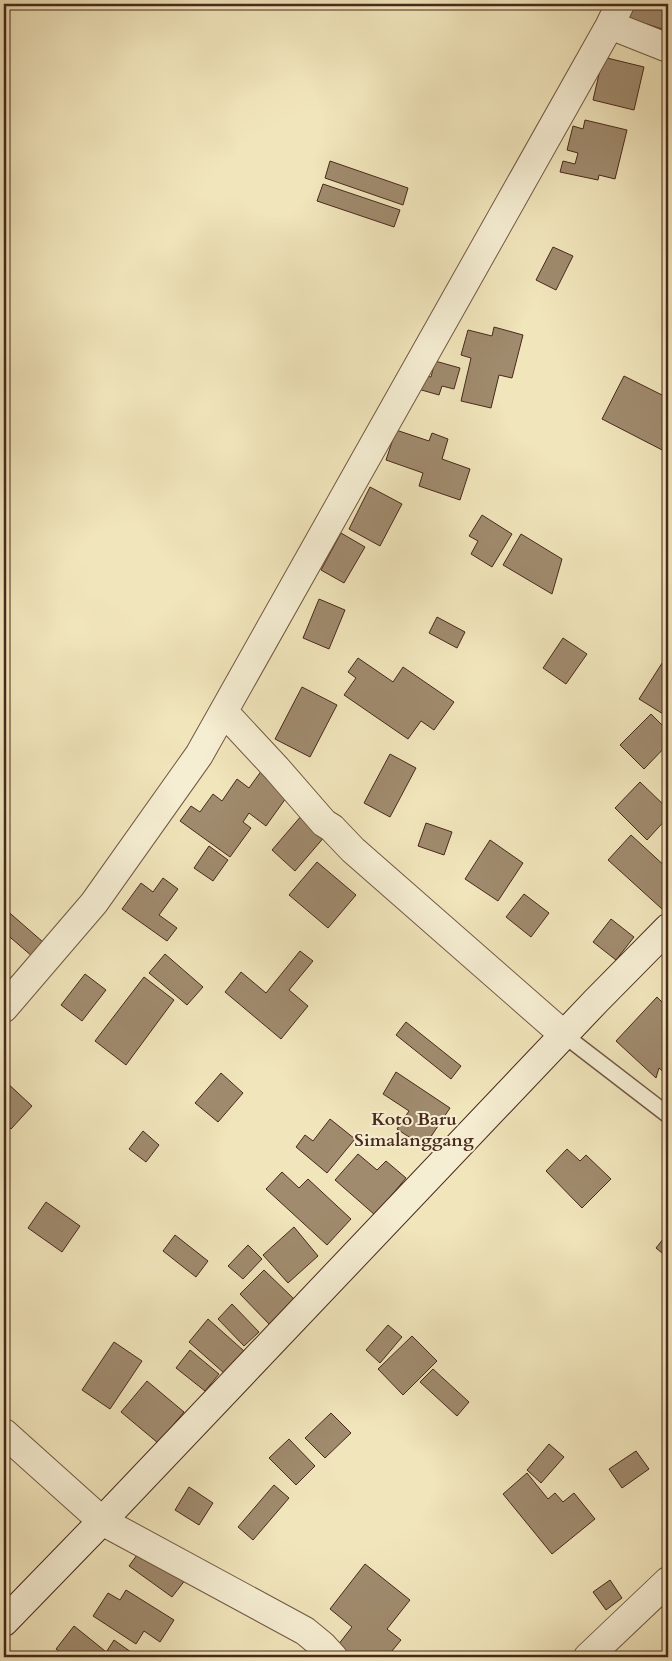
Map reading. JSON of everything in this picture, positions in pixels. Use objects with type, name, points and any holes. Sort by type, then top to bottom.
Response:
[{"type":"street","points":[[4,1008],[94,903],[200,755],[615,14],[668,48]]},
{"type":"street","points":[[224,712],[277,768],[324,823],[332,828],[353,850],[564,1035]]},
{"type":"street","points":[[4,1622],[668,928]]},
{"type":"street","points":[[4,1433],[102,1521],[305,1631],[333,1657]]},
{"type":"street","points":[[588,1657],[668,1581]]},
{"type":"lane","points":[[564,1035],[668,1115]]},
{"type":"building","points":[[631,4],[668,4],[668,31],[626,17]]},
{"type":"building","points":[[603,57],[644,67],[634,110],[593,100]]},
{"type":"building","points":[[585,120],[627,130],[615,179],[599,175],[598,180],[560,172],[563,161],[575,164],[578,153],[567,150],[573,126],[583,129]]},
{"type":"building","points":[[330,161],[408,188],[403,205],[325,178]]},
{"type":"building","points":[[323,184],[400,210],[394,227],[317,201]]},
{"type":"building","points":[[553,247],[573,256],[556,290],[536,280]]},
{"type":"building","points":[[494,327],[523,335],[512,378],[499,375],[491,408],[461,401],[471,358],[461,355],[468,330],[492,336]]},
{"type":"building","points":[[435,361],[460,368],[454,389],[442,386],[439,395],[418,389],[422,375],[431,377]]},
{"type":"building","points":[[624,376],[668,398],[668,453],[602,419]]},
{"type":"building","points":[[396,430],[429,441],[432,433],[448,439],[442,459],[470,469],[460,500],[419,486],[423,473],[386,460]]},
{"type":"building","points":[[370,487],[402,504],[380,546],[349,529]]},
{"type":"building","points":[[482,515],[512,534],[492,567],[471,554],[478,541],[469,536]]},
{"type":"building","points":[[341,533],[365,547],[344,583],[321,570]]},
{"type":"building","points":[[521,534],[562,559],[552,594],[503,565]]},
{"type":"building","points":[[319,599],[345,610],[329,649],[303,638]]},
{"type":"building","points":[[437,617],[465,632],[457,648],[429,633]]},
{"type":"building","points":[[563,638],[587,654],[566,684],[543,668]]},
{"type":"building","points":[[666,657],[668,659],[668,717],[639,699]]},
{"type":"building","points":[[358,658],[393,682],[403,667],[454,702],[434,730],[421,721],[408,739],[344,695],[356,678],[348,672]]},
{"type":"building","points":[[302,687],[337,705],[310,757],[275,739]]},
{"type":"building","points":[[651,714],[668,731],[668,744],[644,769],[620,745]]},
{"type":"building","points":[[390,754],[416,768],[390,817],[364,803]]},
{"type":"building","points":[[262,770],[291,791],[266,826],[249,813],[243,822],[251,828],[230,857],[180,821],[191,806],[200,812],[213,794],[222,801],[237,779],[249,788]]},
{"type":"building","points":[[640,782],[668,809],[668,817],[647,840],[615,808]]},
{"type":"building","points":[[302,815],[332,828],[295,871],[272,850]]},
{"type":"building","points":[[426,823],[452,832],[444,855],[418,846]]},
{"type":"building","points":[[631,835],[668,869],[668,902],[662,909],[608,860]]},
{"type":"building","points":[[490,840],[523,863],[498,901],[465,879]]},
{"type":"building","points":[[209,846],[228,860],[213,881],[194,868]]},
{"type":"building","points":[[317,862],[356,895],[328,928],[289,895]]},
{"type":"building","points":[[163,878],[178,889],[159,915],[177,928],[167,941],[122,909],[141,883],[153,892]]},
{"type":"building","points":[[524,894],[549,913],[531,937],[506,917]]},
{"type":"building","points":[[4,908],[51,949],[40,963],[4,932]]},
{"type":"building","points":[[611,919],[634,937],[616,960],[593,942]]},
{"type":"building","points":[[300,951],[313,961],[289,990],[308,1006],[281,1039],[225,992],[241,972],[266,993]]},
{"type":"building","points":[[165,954],[203,987],[187,1005],[149,973]]},
{"type":"building","points":[[85,974],[106,990],[82,1021],[61,1005]]},
{"type":"building","points":[[144,977],[174,1000],[126,1065],[95,1041]]},
{"type":"building","points":[[657,997],[668,1008],[668,1076],[659,1068],[656,1078],[616,1041]]},
{"type":"building","points":[[406,1022],[461,1066],[451,1079],[396,1035]]},
{"type":"building","points":[[396,1072],[450,1108],[424,1147],[397,1129],[409,1111],[383,1094]]},
{"type":"building","points":[[221,1073],[243,1093],[218,1122],[195,1103]]},
{"type":"building","points":[[4,1080],[32,1106],[11,1129],[4,1122]]},
{"type":"building","points":[[330,1119],[355,1139],[327,1173],[296,1147],[305,1135],[313,1141]]},
{"type":"building","points":[[143,1131],[159,1145],[146,1162],[129,1149]]},
{"type":"building","points":[[567,1149],[580,1161],[586,1155],[611,1179],[582,1208],[546,1171]]},
{"type":"building","points":[[358,1154],[377,1170],[386,1161],[406,1178],[375,1215],[335,1180]]},
{"type":"building","points":[[282,1172],[299,1188],[308,1179],[351,1219],[327,1245],[266,1189]]},
{"type":"building","points":[[46,1202],[80,1226],[62,1252],[28,1228]]},
{"type":"building","points":[[294,1227],[318,1256],[288,1283],[263,1255]]},
{"type":"building","points":[[668,1233],[668,1258],[656,1248]]},
{"type":"building","points":[[175,1235],[208,1261],[196,1277],[163,1251]]},
{"type":"building","points":[[248,1245],[262,1259],[243,1279],[228,1266]]},
{"type":"building","points":[[264,1270],[295,1300],[270,1325],[240,1294]]},
{"type":"building","points":[[232,1304],[259,1332],[244,1346],[218,1319]]},
{"type":"building","points":[[208,1319],[244,1351],[224,1373],[189,1342]]},
{"type":"building","points":[[388,1325],[402,1337],[380,1363],[366,1350]]},
{"type":"building","points":[[412,1336],[437,1361],[403,1395],[378,1369]]},
{"type":"building","points":[[114,1342],[142,1361],[110,1409],[82,1390]]},
{"type":"building","points":[[190,1350],[219,1374],[205,1391],[176,1368]]},
{"type":"building","points":[[433,1369],[469,1402],[457,1416],[420,1382]]},
{"type":"building","points":[[147,1381],[184,1412],[158,1443],[121,1412]]},
{"type":"building","points":[[331,1413],[351,1433],[325,1458],[305,1438]]},
{"type":"building","points":[[289,1439],[315,1466],[296,1485],[269,1458]]},
{"type":"building","points":[[549,1444],[564,1457],[541,1483],[527,1470]]},
{"type":"building","points":[[636,1451],[649,1469],[622,1488],[609,1469]]},
{"type":"building","points":[[527,1473],[548,1499],[555,1493],[563,1502],[574,1493],[595,1519],[552,1554],[503,1494]]},
{"type":"building","points":[[274,1485],[289,1498],[253,1540],[238,1527]]},
{"type":"building","points":[[189,1487],[213,1503],[199,1525],[175,1510]]},
{"type":"building","points":[[153,1533],[186,1579],[172,1597],[129,1566]]},
{"type":"building","points":[[365,1564],[410,1600],[387,1629],[401,1640],[387,1657],[353,1657],[338,1645],[352,1627],[330,1609]]},
{"type":"building","points":[[610,1580],[622,1598],[606,1610],[593,1592]]},
{"type":"building","points":[[126,1590],[174,1620],[160,1642],[144,1631],[136,1644],[93,1616],[108,1593],[120,1600]]},
{"type":"building","points":[[74,1626],[105,1651],[100,1657],[67,1657],[56,1649]]},
{"type":"building","points":[[114,1640],[138,1657],[103,1657]]},
{"type":"district","name":"Koto Baru Simalanggang","points":[[414,1129]]}]
